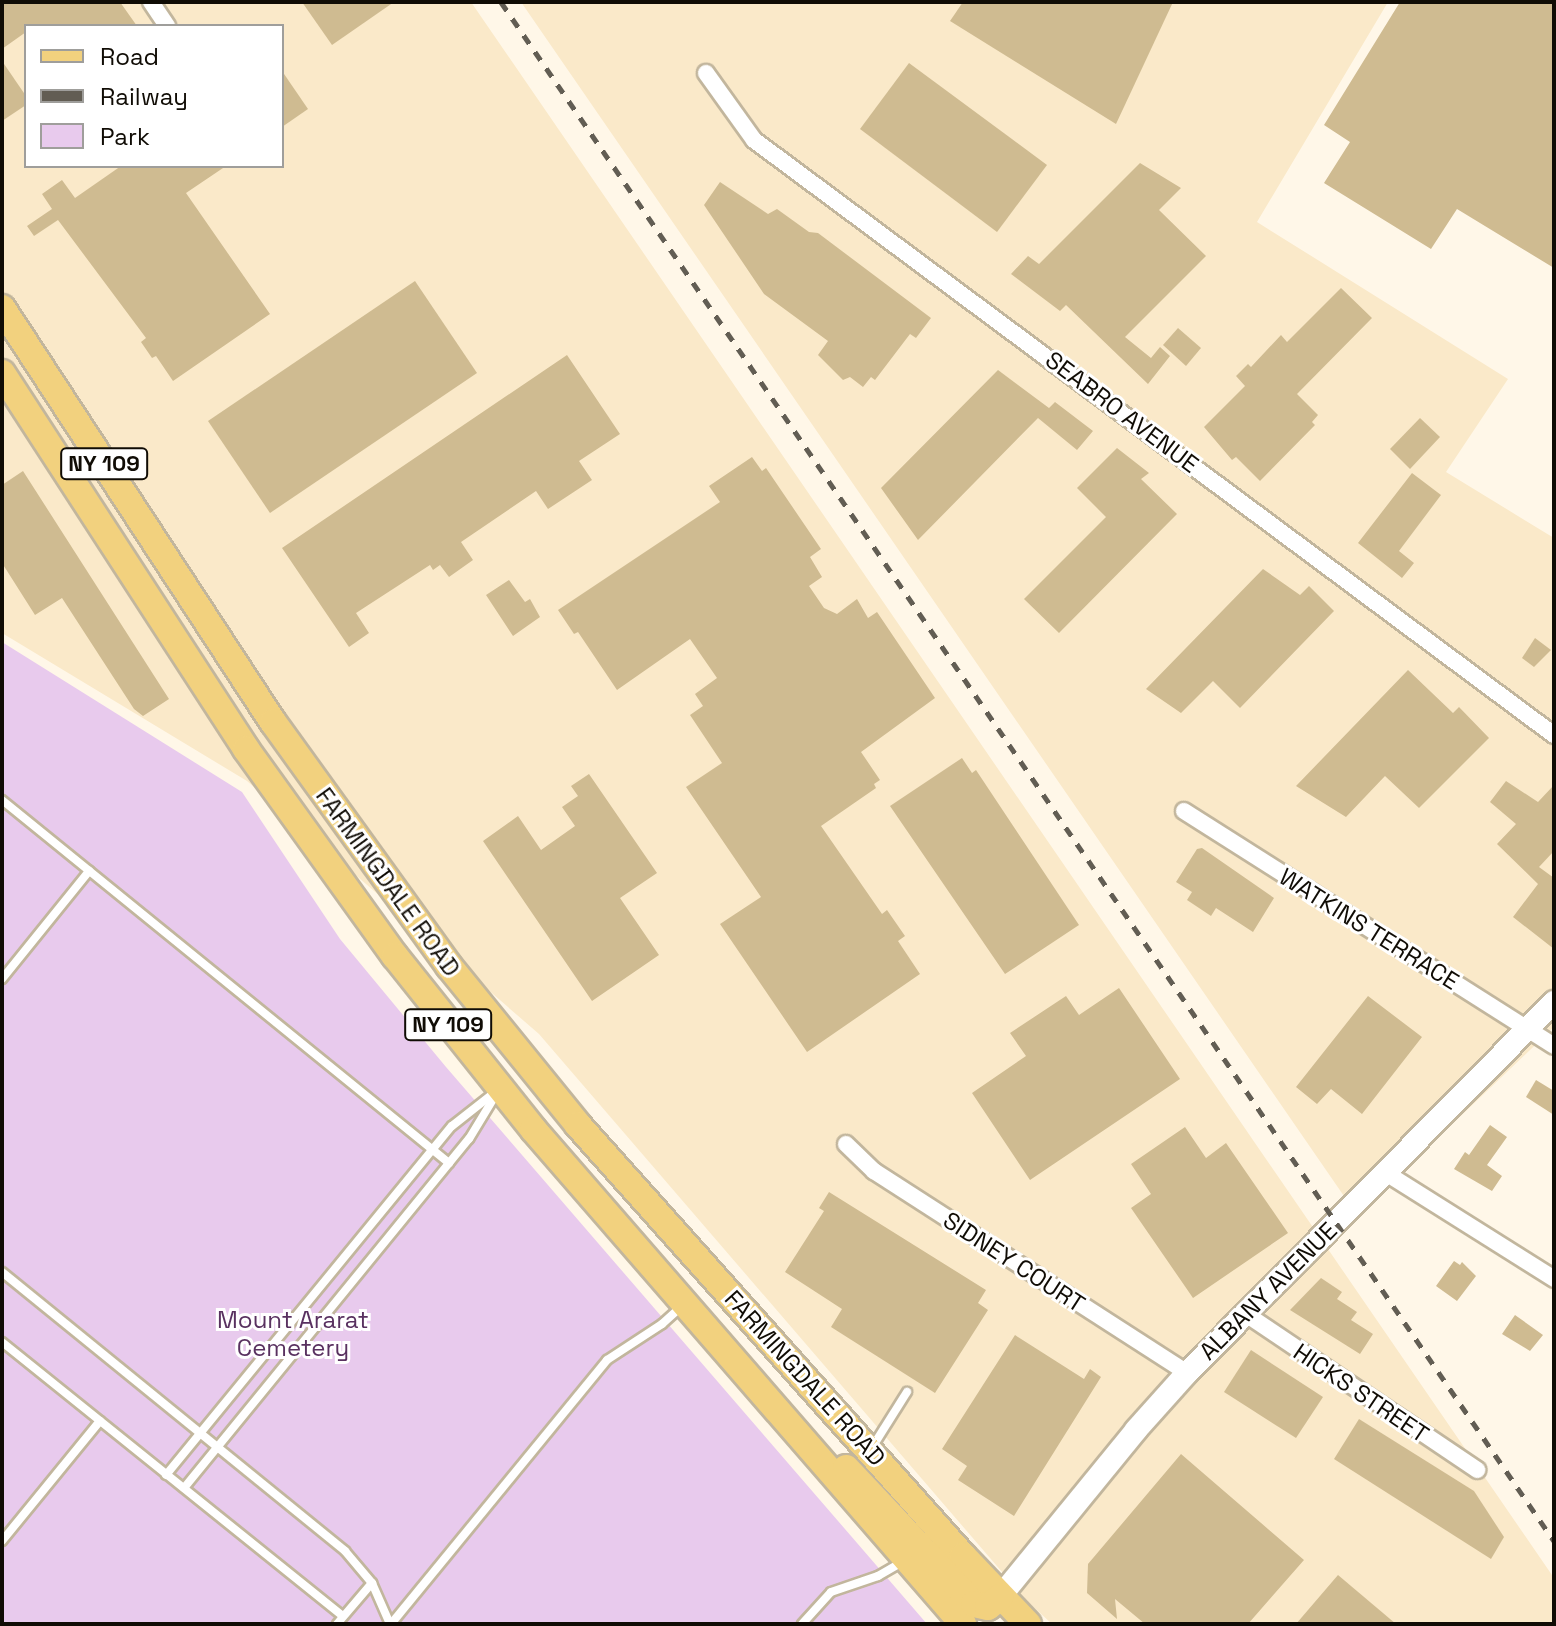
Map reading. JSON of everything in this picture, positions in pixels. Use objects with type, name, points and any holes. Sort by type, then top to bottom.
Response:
[{"type":"main road","name":"FARMINGDALE ROAD","points":[[2,308],[265,711],[408,912],[578,1125],[1000,1597],[1028,1624]]},
{"type":"main road","name":"FARMINGDALE ROAD","points":[[2,373],[282,802],[359,908],[500,1089],[905,1561],[963,1624]]},
{"type":"main road","points":[[765,1397],[807,1428],[974,1604],[988,1607],[1000,1597]]},
{"type":"street","points":[[151,2],[166,24]]},
{"type":"street","name":"SEABRO AVENUE","points":[[706,73],[754,140],[1554,735]]},
{"type":"street","name":"WATKINS TERRACE","points":[[1184,811],[1554,1046]]},
{"type":"street","name":"ALBANY AVENUE","points":[[1000,1597],[1136,1430],[1187,1373],[1554,1002]]},
{"type":"street","name":"SIDNEY COURT","points":[[846,1144],[874,1171],[1187,1373]]},
{"type":"street","points":[[1386,1173],[1554,1279]]},
{"type":"street","name":"HICKS STREET","points":[[1246,1314],[1477,1470]]},
{"type":"lane","points":[[2,800],[449,1163]]},
{"type":"lane","points":[[2,979],[89,871]]},
{"type":"lane","points":[[166,1475],[452,1126],[500,1089]]},
{"type":"lane","points":[[184,1488],[449,1163],[500,1089]]},
{"type":"lane","points":[[2,1272],[335,1541],[372,1583],[391,1624],[607,1360],[662,1324],[684,1304]]},
{"type":"lane","points":[[2,1342],[184,1488],[340,1620],[372,1583]]},
{"type":"lane","points":[[870,1450],[907,1392]]},
{"type":"lane","points":[[2,1541],[100,1421]]},
{"type":"lane","points":[[802,1624],[831,1592],[878,1576],[905,1561]]},
{"type":"shaded area","points":[[2,2],[471,2],[1554,1578],[1554,1624],[1052,1624],[1027,1601],[539,1034],[247,781],[2,633]]},
{"type":"shaded area","points":[[521,2],[1388,2],[1257,222],[1508,379],[1446,472],[1554,538],[1554,1027],[1357,1215]]},
{"type":"green space","name":"Mount Ararat Cemetery","points":[[2,642],[242,792],[340,939],[446,1067],[927,1624],[2,1624]]},
{"type":"building","points":[[2,2],[120,2],[136,24],[24,24],[24,33],[2,49]]},
{"type":"building","points":[[302,2],[394,2],[332,45]]},
{"type":"building","points":[[963,2],[1173,2],[1116,124],[950,21]]},
{"type":"building","points":[[1400,2],[1554,2],[1554,268],[1457,209],[1431,249],[1324,183],[1350,142],[1324,125]]},
{"type":"building","points":[[2,61],[24,93],[24,106],[2,121]]},
{"type":"building","points":[[909,63],[1047,165],[997,232],[860,129]]},
{"type":"building","points":[[284,74],[308,109],[284,126]]},
{"type":"building","points":[[1140,163],[1181,188],[1159,210],[1206,256],[1125,337],[1151,358],[1160,347],[1170,356],[1148,384],[1066,305],[1060,311],[1011,274],[1028,256],[1039,264]]},
{"type":"building","points":[[118,168],[223,168],[186,193],[270,314],[173,381],[156,356],[152,358],[141,342],[146,338],[58,220],[34,236],[27,226],[52,209],[42,194],[62,180],[75,198]]},
{"type":"building","points":[[720,182],[768,214],[777,209],[809,232],[818,233],[931,318],[916,338],[910,334],[875,380],[871,377],[863,387],[850,377],[843,380],[818,355],[828,341],[764,294],[704,205]]},
{"type":"building","points":[[415,281],[477,373],[270,513],[208,421]]},
{"type":"building","points":[[1341,288],[1372,318],[1297,394],[1318,415],[1312,422],[1315,425],[1260,481],[1236,457],[1232,460],[1204,427],[1245,386],[1236,376],[1248,364],[1251,367],[1281,335],[1287,342]]},
{"type":"building","points":[[1178,328],[1201,348],[1186,366],[1163,345]]},
{"type":"building","points":[[567,355],[620,434],[579,461],[592,480],[548,509],[536,491],[461,542],[473,560],[449,577],[440,565],[433,570],[430,565],[356,613],[369,633],[349,647],[282,548]]},
{"type":"building","points":[[998,370],[1049,408],[1055,402],[1093,431],[1077,450],[1038,418],[918,540],[881,488]]},
{"type":"building","points":[[1420,418],[1440,437],[1410,469],[1390,449]]},
{"type":"building","points":[[1117,448],[1149,473],[1141,479],[1177,514],[1059,633],[1024,599],[1106,517],[1077,488]]},
{"type":"building","points":[[752,457],[762,471],[766,468],[821,549],[810,557],[822,577],[809,586],[824,608],[837,614],[857,599],[868,618],[877,612],[935,698],[861,752],[880,780],[874,784],[876,788],[821,826],[882,914],[887,910],[905,936],[898,941],[920,974],[807,1052],[720,924],[761,897],[686,787],[722,763],[690,715],[703,706],[695,694],[717,678],[690,639],[617,690],[578,632],[574,634],[558,610],[720,502],[709,486]]},
{"type":"building","points":[[23,471],[169,699],[143,716],[134,709],[62,598],[35,615],[2,563],[2,485]]},
{"type":"building","points":[[1412,473],[1441,495],[1399,551],[1414,563],[1402,578],[1358,543]]},
{"type":"building","points":[[1263,569],[1300,595],[1309,586],[1334,611],[1240,708],[1213,681],[1181,713],[1146,689]]},
{"type":"building","points":[[509,580],[525,602],[530,599],[540,617],[513,636],[486,595]]},
{"type":"building","points":[[1535,638],[1551,650],[1534,667],[1522,658]]},
{"type":"building","points":[[1408,670],[1453,713],[1459,707],[1489,738],[1419,808],[1385,776],[1346,817],[1296,786]]},
{"type":"building","points":[[962,758],[972,773],[976,770],[1079,925],[1005,974],[890,806]]},
{"type":"building","points":[[589,774],[657,873],[620,898],[659,955],[592,1001],[483,841],[518,816],[541,850],[575,826],[562,807],[578,796],[571,786]]},
{"type":"building","points":[[1506,781],[1538,802],[1554,785],[1554,851],[1539,867],[1554,878],[1554,949],[1513,917],[1538,884],[1497,844],[1516,824],[1490,802]]},
{"type":"building","points":[[1202,848],[1274,898],[1253,932],[1216,908],[1211,916],[1187,900],[1192,892],[1176,882],[1197,849]]},
{"type":"building","points":[[1119,988],[1180,1079],[1030,1180],[972,1093],[1026,1056],[1010,1033],[1066,996],[1079,1015]]},
{"type":"building","points":[[1368,996],[1422,1037],[1362,1114],[1331,1089],[1317,1104],[1296,1087]]},
{"type":"building","points":[[1536,1080],[1554,1091],[1554,1115],[1526,1097]]},
{"type":"building","points":[[1490,1125],[1507,1137],[1487,1165],[1502,1176],[1492,1191],[1454,1169],[1465,1152],[1469,1155]]},
{"type":"building","points":[[1185,1127],[1206,1158],[1226,1143],[1288,1233],[1193,1298],[1131,1208],[1151,1194],[1131,1164]]},
{"type":"building","points":[[829,1192],[986,1290],[978,1303],[988,1310],[935,1393],[831,1327],[842,1309],[785,1272],[824,1211],[819,1208]]},
{"type":"building","points":[[1454,1261],[1460,1265],[1462,1262],[1476,1276],[1457,1301],[1436,1286]]},
{"type":"building","points":[[1321,1278],[1342,1292],[1337,1299],[1357,1312],[1351,1320],[1373,1334],[1360,1354],[1290,1310]]},
{"type":"building","points":[[1515,1315],[1543,1335],[1530,1351],[1502,1334]]},
{"type":"building","points":[[1015,1335],[1084,1379],[1090,1369],[1101,1377],[1014,1516],[958,1480],[967,1466],[942,1449]]},
{"type":"building","points":[[1251,1350],[1323,1397],[1296,1438],[1224,1392]]},
{"type":"building","points":[[1359,1419],[1474,1491],[1504,1537],[1491,1559],[1334,1459]]},
{"type":"building","points":[[1181,1454],[1304,1560],[1248,1624],[1145,1624],[1115,1599],[1117,1619],[1087,1593],[1088,1564]]},
{"type":"building","points":[[1338,1575],[1396,1624],[1296,1624]]},
{"type":"railway","points":[[501,2],[1554,1541]]}]
